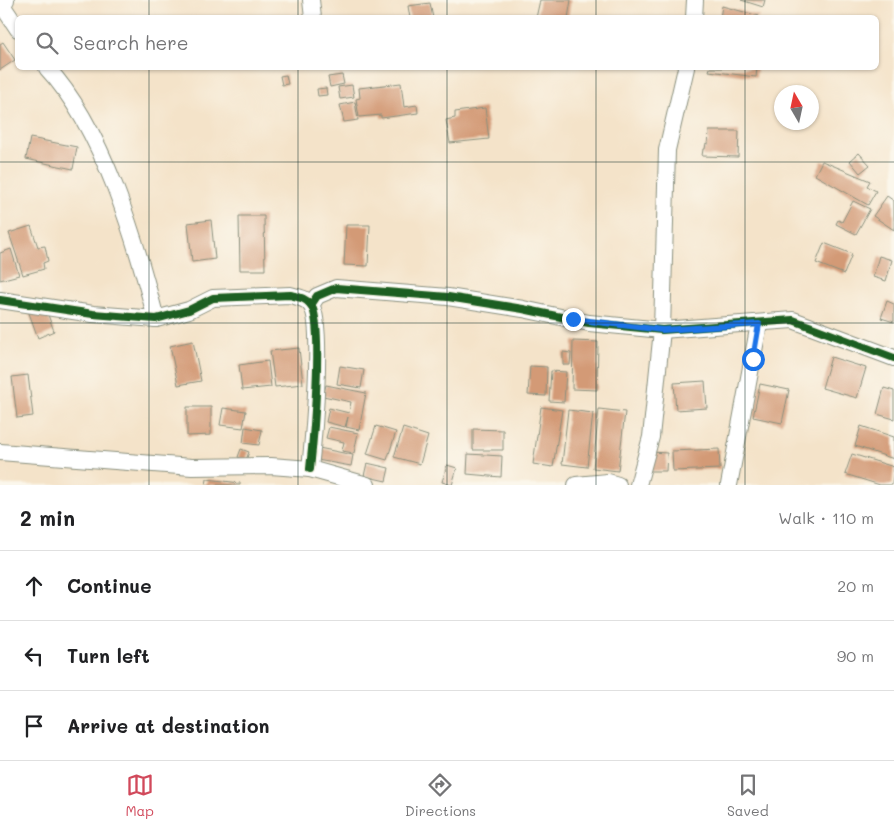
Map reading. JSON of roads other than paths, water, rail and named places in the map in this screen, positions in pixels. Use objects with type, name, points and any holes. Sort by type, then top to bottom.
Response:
[{"type":"street","points":[[6,0],[2,5],[9,23]]},
{"type":"street","points":[[312,0],[313,15]]},
{"type":"street","points":[[694,15],[695,0]]},
{"type":"street","points":[[48,70],[84,122],[108,172],[137,247],[156,319]]},
{"type":"street","points":[[638,485],[651,437],[662,330],[667,150],[686,70]]},
{"type":"street","points":[[311,305],[317,296],[336,288],[448,297],[523,309],[589,323],[662,330],[793,320],[894,358]]},
{"type":"street","points":[[0,300],[92,314],[156,319],[189,310],[213,298],[290,295],[302,297],[311,305],[315,328],[317,392],[310,469]]},
{"type":"street","points":[[730,485],[759,324]]},
{"type":"street","points":[[0,452],[192,467],[270,466],[310,469],[367,485]]},
{"type":"street","points":[[576,485],[608,482],[618,485]]}]
